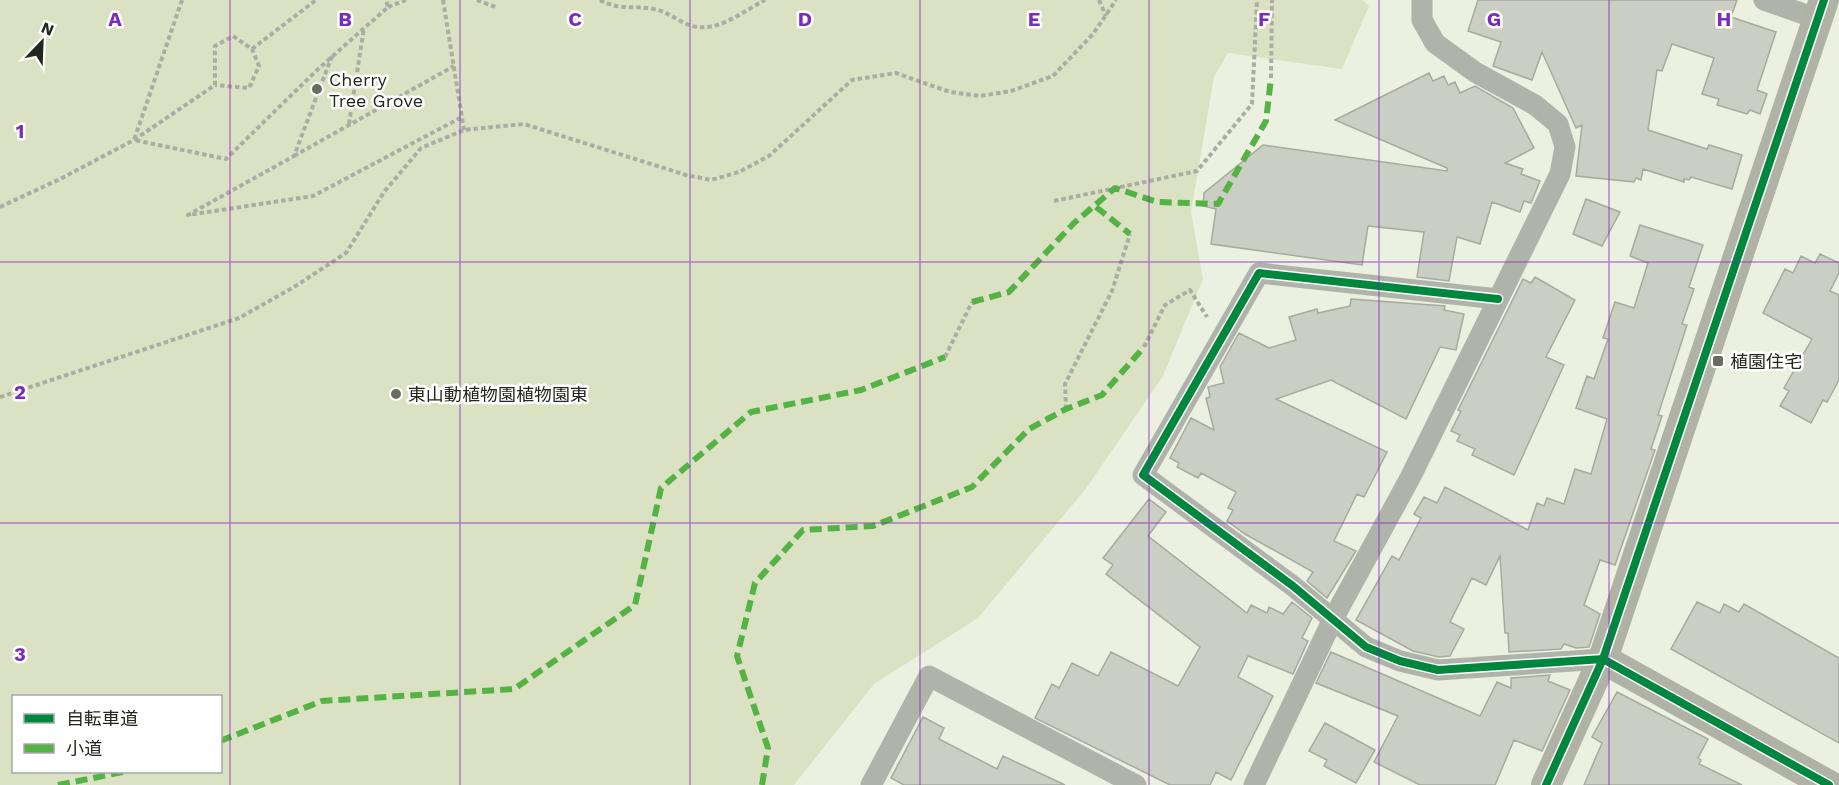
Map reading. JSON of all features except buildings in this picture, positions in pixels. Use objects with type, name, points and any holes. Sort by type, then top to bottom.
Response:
[{"type":"street","points":[[1254,785],[1333,619],[1410,478],[1560,174],[1565,147],[1558,124],[1534,105],[1475,72],[1435,43],[1422,20],[1422,0]]},
{"type":"street","points":[[1546,785],[1603,659],[1821,10],[1764,0]]},
{"type":"street","points":[[1498,299],[1259,273],[1143,475],[1293,586],[1366,646],[1400,661],[1438,670],[1603,659],[1829,785]]},
{"type":"street","points":[[871,785],[929,676],[1136,785]]},
{"type":"path","points":[[134,140],[182,0]]},
{"type":"path","points":[[252,49],[316,0]]},
{"type":"path","points":[[386,0],[388,7]]},
{"type":"path","points":[[134,140],[226,159],[332,56],[388,7],[406,0]]},
{"type":"path","points":[[443,0],[464,130]]},
{"type":"path","points":[[477,0],[498,8]]},
{"type":"path","points":[[600,0],[630,9],[654,9],[693,26],[708,27],[724,22],[765,0]]},
{"type":"path","points":[[1099,0],[1106,16]]},
{"type":"path","points":[[0,397],[239,318],[294,287],[346,253],[384,192],[422,148],[464,130],[524,124],[686,175],[711,180],[739,172],[769,156],[852,80],[896,73],[950,92],[980,96],[1011,91],[1053,76],[1093,34],[1116,0]]},
{"type":"path","points":[[1054,201],[1197,171],[1252,104],[1257,0]]},
{"type":"path","points":[[1271,78],[1272,0]]},
{"type":"path","points":[[349,125],[364,28]]},
{"type":"path","points":[[0,207],[134,140],[215,85],[249,88],[260,66],[252,49],[233,36],[215,46],[215,85]]},
{"type":"path","points":[[294,156],[332,56]]},
{"type":"path","points":[[454,66],[188,215],[313,196],[462,117]]},
{"type":"path","points":[[1066,409],[1065,384],[1112,291],[1130,234]]},
{"type":"path","points":[[1144,347],[1165,304],[1190,290],[1207,313],[1211,356]]},
{"type":"path","points":[[945,357],[972,302]]},
{"type":"green space","points":[[0,0],[1362,0],[1369,6],[1342,69],[1228,53],[1214,77],[1191,212],[1203,279],[1163,376],[1085,490],[978,618],[874,684],[794,785],[0,785]]},
{"type":"marked path","points":[[972,302],[1009,292],[1074,223],[1115,188],[1157,202],[1218,204],[1266,121],[1271,78]]},
{"type":"marked path","points":[[1096,207],[1130,234]]},
{"type":"marked path","points":[[762,785],[768,748],[737,656],[755,583],[803,530],[873,526],[972,487],[1029,429],[1066,409],[1102,395],[1144,347]]},
{"type":"marked path","points":[[222,740],[322,701],[514,689],[635,605],[661,488],[751,412],[861,390],[945,357]]},
{"type":"marked path","points":[[58,785],[118,773]]},
{"type":"cycle path","points":[[1546,785],[1603,659],[1824,0]]},
{"type":"cycle path","points":[[1498,299],[1259,273],[1143,475],[1293,586],[1366,647],[1400,661],[1438,670],[1603,659],[1829,785]]},
{"type":"place","name":"Cherry Tree Grove","points":[[317,89]]},
{"type":"place","name":"植園住宅","points":[[1718,361]]},
{"type":"place","name":"東山動植物園植物園東","points":[[396,394]]}]
